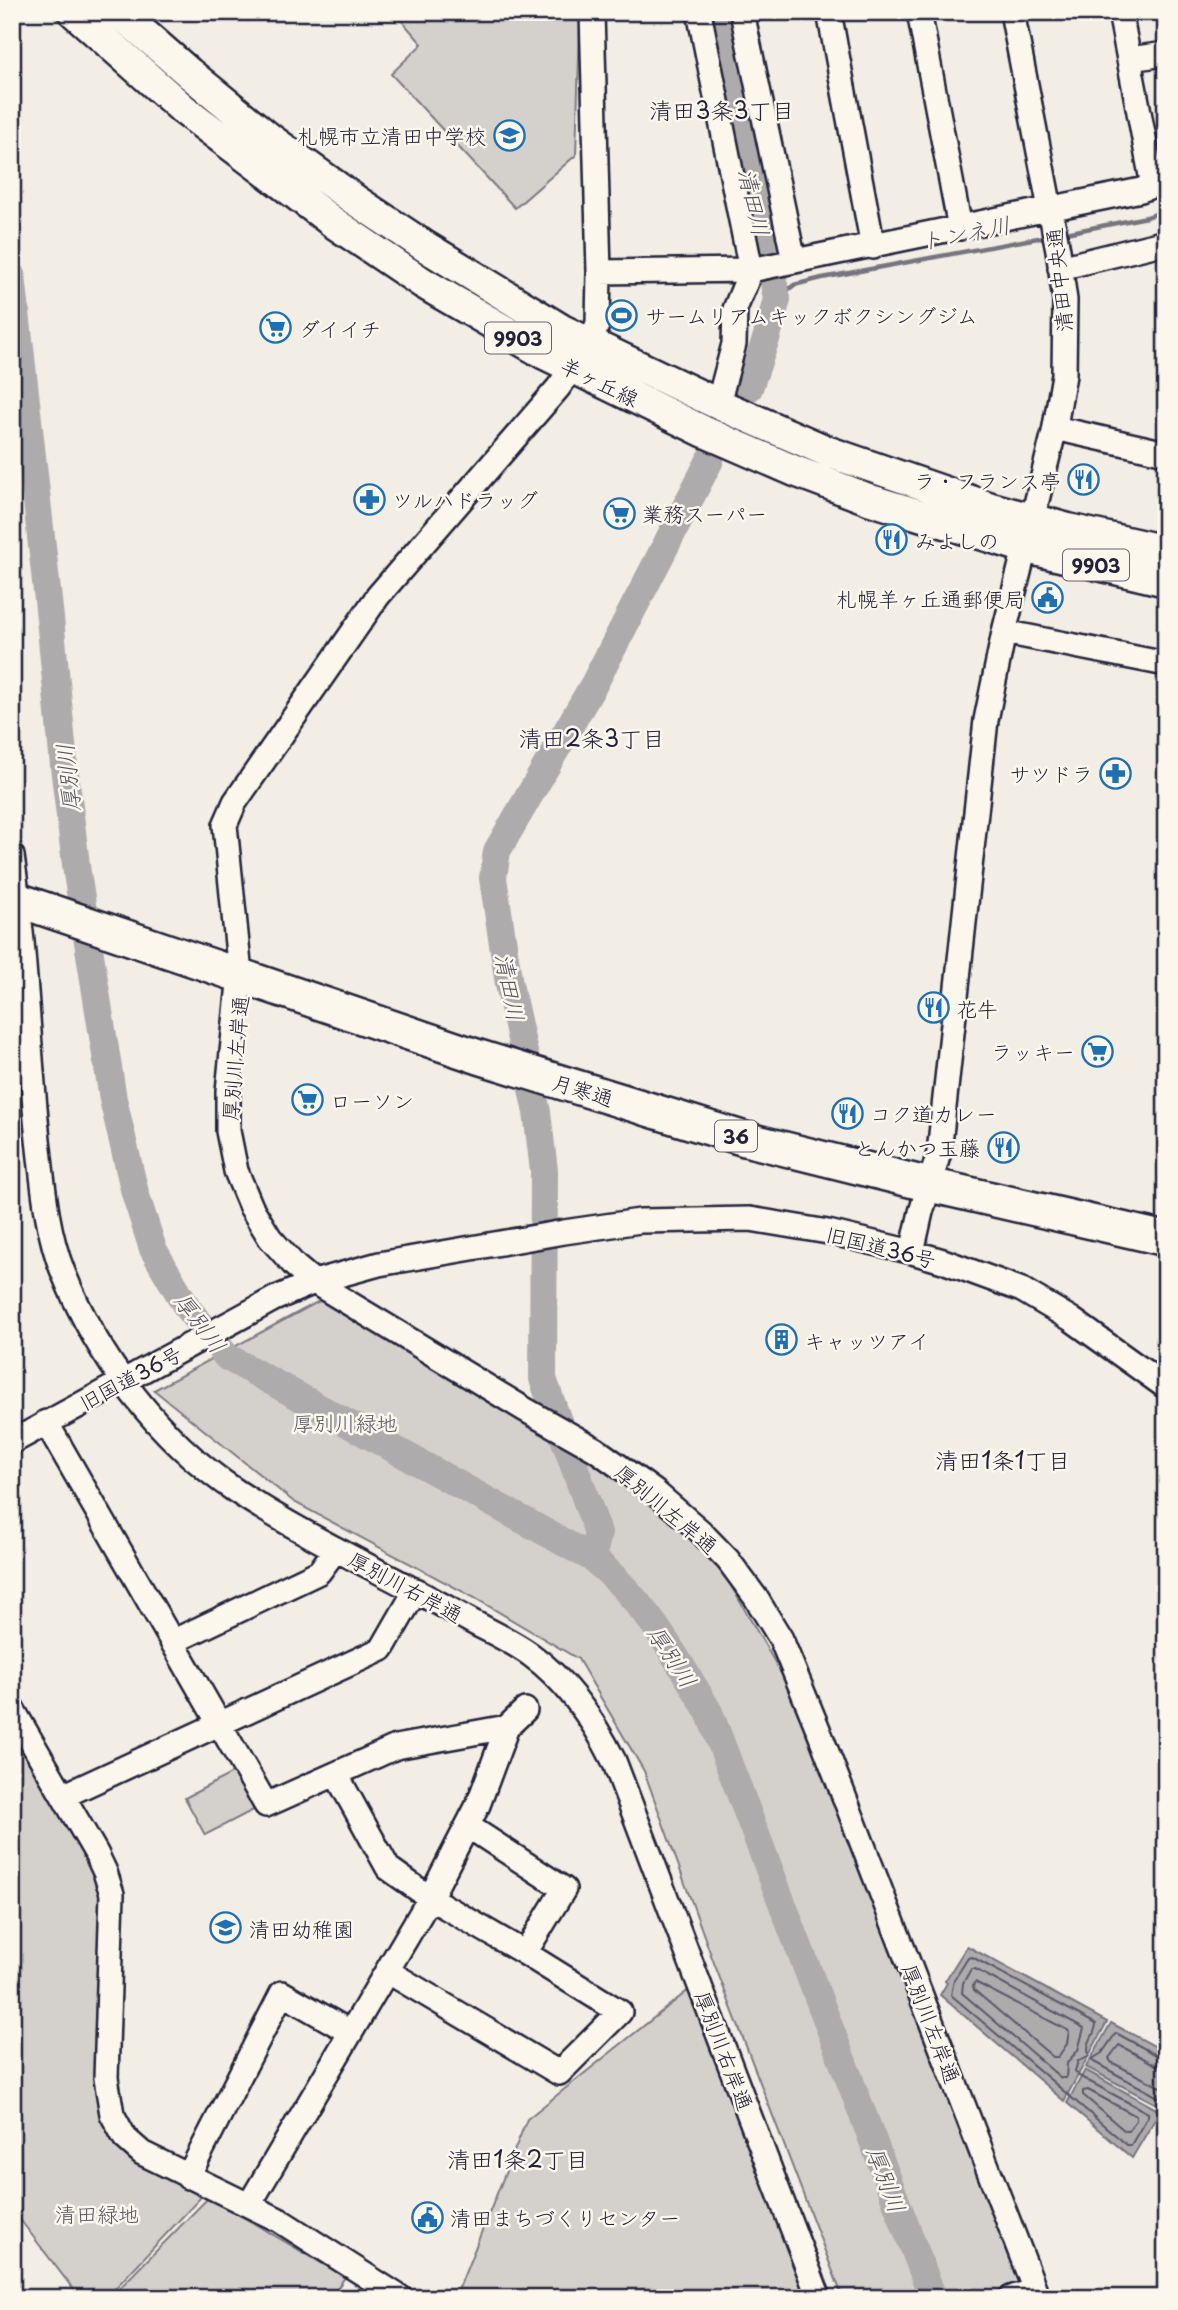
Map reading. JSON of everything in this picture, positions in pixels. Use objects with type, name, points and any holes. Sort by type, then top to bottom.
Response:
[{"type":"highway","name":"月寒通","points":[[24,902],[479,1058],[745,1139],[1166,1239]]},
{"type":"main road","name":"羊ヶ丘線","points":[[74,12],[183,109],[334,223],[423,283],[545,354],[705,432],[795,471],[870,499],[1026,548],[1166,581]]},
{"type":"main road","name":"羊ヶ丘線","points":[[120,12],[270,139],[426,247],[562,330],[718,404],[829,452],[991,508],[1166,551]]},
{"type":"street","points":[[590,344],[598,323],[599,272],[592,12]]},
{"type":"street","points":[[699,12],[772,265]]},
{"type":"street","points":[[718,404],[734,344],[735,309],[772,265],[742,12]]},
{"type":"street","points":[[829,12],[873,247]]},
{"type":"street","points":[[919,12],[960,228]]},
{"type":"street","name":"清田中央通","points":[[912,1252],[939,1153],[986,720],[1004,632],[1055,428],[1064,375],[1065,300],[1012,12]]},
{"type":"street","points":[[599,272],[772,265],[960,228],[1051,215],[1159,183],[1120,12]]},
{"type":"street","points":[[1129,59],[1166,54]]},
{"type":"street","points":[[1059,259],[1166,242]]},
{"type":"street","name":"厚別川左岸通","points":[[590,344],[573,368],[378,596],[235,802],[225,825],[240,974],[228,1091],[228,1130],[236,1171],[251,1207],[270,1238],[295,1266],[314,1282],[595,1449],[655,1492],[699,1530],[728,1560],[781,1639],[1036,2294]]},
{"type":"street","points":[[1055,428],[1166,453]]},
{"type":"street","points":[[1004,632],[1166,664]]},
{"type":"street","name":"厚別川右岸通","points":[[12,856],[24,902],[34,1097],[50,1230],[62,1270],[72,1291],[123,1381],[154,1420],[207,1469],[253,1502],[531,1655],[574,1697],[597,1728],[614,1761],[646,1842],[819,2298]]},
{"type":"street","name":"旧国道36号","points":[[12,1442],[274,1299],[314,1282],[379,1264],[640,1221],[750,1219],[828,1232],[943,1261],[1022,1290],[1071,1319],[1166,1387]]},
{"type":"street","points":[[46,1422],[266,1805],[396,1747],[506,1727]]},
{"type":"street","points":[[172,1642],[319,1572],[336,1549]]},
{"type":"street","points":[[63,1796],[382,1649],[416,1590]]},
{"type":"street","points":[[12,1708],[101,1862],[112,1894],[106,2077],[112,2114],[125,2138],[142,2153],[279,2220],[401,2298]]},
{"type":"street","points":[[250,2205],[430,1898],[468,1826],[506,1727],[525,1710]]},
{"type":"street","points":[[336,1774],[388,1868],[430,1898],[620,2012],[559,2073],[387,1970]]},
{"type":"street","points":[[468,1826],[564,1889],[525,1953]]},
{"type":"street","points":[[188,2177],[282,1993],[350,2032]]},
{"type":"street","points":[[1011,2298],[1036,2294]]},
{"type":"green space","name":"札幌市立清田中学校","points":[[394,12],[576,12],[580,24],[576,155],[515,208],[391,74],[422,44]]},
{"type":"green space","name":"厚別川緑地","points":[[325,1298],[633,1484],[721,1568],[810,1724],[1031,2298],[843,2298],[711,1955],[644,1771],[578,1659],[475,1598],[294,1502],[154,1390]]},
{"type":"green space","name":"清田緑地","points":[[12,1733],[100,1878],[104,1971],[97,2089],[172,2177],[201,2197],[106,2298],[80,2298],[12,2209]]},
{"type":"green space","points":[[238,1770],[259,1807],[205,1835],[185,1798]]},
{"type":"green space","points":[[690,1989],[806,2298],[455,2298],[527,2119]]},
{"type":"green space","points":[[209,2197],[345,2277],[331,2298],[158,2298],[155,2292],[147,2289],[124,2298],[110,2298]]},
{"type":"water","points":[[967,1946],[1107,2022],[1064,2101],[940,1995],[947,1983],[945,1981]]},
{"type":"water","points":[[1111,2023],[1166,2052],[1166,2101],[1162,2107],[1086,2067]]},
{"type":"water","points":[[1085,2070],[1160,2111],[1132,2158],[1067,2103]]},
{"type":"waterway","name":"清田川","points":[[727,12],[724,64],[777,299],[749,388]]},
{"type":"waterway","name":"トンネ川","points":[[1061,234],[1147,217],[1166,210]]},
{"type":"waterway","name":"トンネ川","points":[[777,299],[794,285],[822,278],[1049,236]]},
{"type":"waterway","name":"厚別川","points":[[12,276],[77,873],[113,1099],[135,1193],[153,1249],[188,1309],[227,1357],[592,1558],[611,1574],[643,1610],[709,1712],[933,2298]]},
{"type":"waterway","name":"清田川","points":[[592,1558],[598,1533],[543,1379],[544,1171],[537,1112],[509,984],[493,878],[497,851],[594,684],[710,460]]},
{"type":"place","name":"札幌市立清田中学校","points":[[509,135]]},
{"type":"place","name":"サームリアムキックボクシングジム","points":[[622,315]]},
{"type":"place","name":"ダイイチ","points":[[276,328]]},
{"type":"place","name":"ラ・フランス亭","points":[[1084,480]]},
{"type":"place","name":"ツルハドラッグ","points":[[369,499]]},
{"type":"place","name":"業務スーパー","points":[[619,513]]},
{"type":"place","name":"みよしの","points":[[892,540]]},
{"type":"place","name":"札幌羊ヶ丘通郵便局","points":[[1048,598]]},
{"type":"place","name":"サツドラ","points":[[1116,773]]},
{"type":"place","name":"花牛","points":[[933,1008]]},
{"type":"place","name":"ラッキー","points":[[1098,1051]]},
{"type":"place","name":"ローソン","points":[[307,1100]]},
{"type":"place","name":"コク道カレー","points":[[847,1113]]},
{"type":"place","name":"とんかつ玉藤","points":[[1003,1147]]},
{"type":"place","name":"キャッツアイ","points":[[781,1340]]},
{"type":"place","name":"清田幼稚園","points":[[226,1928]]},
{"type":"place","name":"清田まちづくりセンター","points":[[427,2217]]},
{"type":"district","name":"清田3条3丁目","points":[[722,109]]},
{"type":"district","name":"清田2条3丁目","points":[[592,737]]},
{"type":"district","name":"清田1条1丁目","points":[[1003,1459]]},
{"type":"district","name":"清田1条2丁目","points":[[518,2158]]}]
